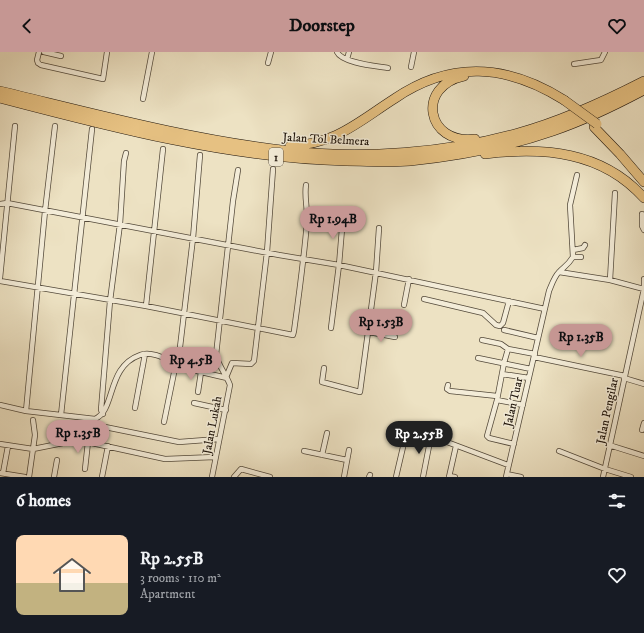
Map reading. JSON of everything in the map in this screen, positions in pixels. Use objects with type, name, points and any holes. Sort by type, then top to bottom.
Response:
[{"type":"highway","points":[[251,146],[301,146],[326,140],[354,127],[407,90],[439,76],[458,72],[486,71],[509,74],[542,87],[563,101],[595,126],[627,155],[644,177]]},
{"type":"highway","points":[[518,133],[469,139],[460,139],[450,136],[436,124],[432,111],[435,96],[444,84],[450,80],[463,76],[479,75],[493,76],[525,83],[563,101]]},
{"type":"highway","name":"Jalan Tol Belmera","points":[[0,91],[163,130],[212,140],[291,151],[384,153],[412,152],[477,143],[518,133],[573,115],[644,81]]},
{"type":"highway","name":"Jalan Tol Belmera","points":[[0,98],[157,137],[250,154],[333,161],[376,162],[424,159],[474,152],[513,143],[552,132],[612,107],[644,90]]},
{"type":"highway","points":[[595,126],[644,182]]},
{"type":"highway","points":[[424,159],[446,159],[526,151],[569,154],[587,160],[621,177],[644,198]]},
{"type":"street","points":[[39,52],[37,60],[41,65],[103,79],[107,52]]},
{"type":"street","points":[[44,52],[61,56]]},
{"type":"street","points":[[143,98],[152,52]]},
{"type":"street","points":[[268,63],[271,52]]},
{"type":"street","points":[[337,52],[340,56],[347,59],[388,68]]},
{"type":"street","points":[[347,59],[349,52]]},
{"type":"street","points":[[411,68],[414,52]]},
{"type":"street","points":[[574,64],[601,60],[605,52]]},
{"type":"street","points":[[15,126],[0,279],[38,287],[110,301],[146,306],[291,335],[294,333],[303,259],[307,215],[306,185]]},
{"type":"street","points":[[26,410],[45,211],[55,126]]},
{"type":"street","points":[[60,415],[92,129]]},
{"type":"street","points":[[146,306],[163,149]]},
{"type":"street","points":[[103,414],[101,410],[110,301],[120,224],[124,162],[126,153]]},
{"type":"street","points":[[164,422],[177,363],[184,314],[200,156]]},
{"type":"street","points":[[227,376],[232,363],[253,363],[259,328],[267,252],[273,169]]},
{"type":"street","points":[[227,376],[221,369],[216,356],[238,170]]},
{"type":"street","points":[[577,174],[570,205],[573,257],[581,257]]},
{"type":"street","points":[[610,280],[615,193]]},
{"type":"street","points":[[0,204],[8,203],[155,232],[376,272],[545,309]]},
{"type":"street","points":[[642,214],[642,227],[644,230]]},
{"type":"street","points":[[331,328],[343,217]]},
{"type":"street","points":[[324,368],[323,382],[360,392],[376,272],[379,228]]},
{"type":"street","points":[[573,250],[583,248],[586,245]]},
{"type":"street","name":"Jalan Tuar","points":[[506,476],[552,283],[559,272],[569,265],[573,257]]},
{"type":"street","points":[[559,272],[610,280],[644,289]]},
{"type":"street","points":[[404,305],[409,279]]},
{"type":"street","name":"Jalan Pengilar","points":[[603,477],[644,289],[644,279]]},
{"type":"street","points":[[424,299],[483,313],[496,325],[500,326],[503,323],[509,302]]},
{"type":"street","points":[[504,330],[538,338]]},
{"type":"street","points":[[369,332],[395,337]]},
{"type":"street","points":[[482,340],[502,344],[508,348],[534,356],[624,377],[644,384]]},
{"type":"street","points":[[508,348],[487,436],[489,438],[514,444]]},
{"type":"street","points":[[0,405],[90,420],[99,418],[103,414],[119,372],[134,358],[145,354],[154,355],[201,372],[227,376]]},
{"type":"street","points":[[135,408],[145,354]]},
{"type":"street","points":[[478,358],[504,362],[531,369]]},
{"type":"street","points":[[198,392],[201,372]]},
{"type":"street","points":[[502,374],[529,378]]},
{"type":"street","name":"Jalan Lukah","points":[[212,477],[230,385],[227,376]]},
{"type":"street","points":[[448,385],[448,389],[450,390],[497,398],[523,405]]},
{"type":"street","points":[[194,403],[226,410]]},
{"type":"street","points":[[29,477],[35,430],[33,420]]},
{"type":"street","points":[[642,430],[644,423]]},
{"type":"street","points":[[105,427],[179,442],[219,439]]},
{"type":"street","points":[[396,477],[407,430],[431,436],[508,465]]},
{"type":"street","points":[[322,455],[327,433]]},
{"type":"street","points":[[423,477],[431,436]]},
{"type":"street","points":[[0,444],[33,449],[78,440],[165,459],[216,457]]},
{"type":"street","points":[[85,469],[88,442]]},
{"type":"street","points":[[610,445],[644,456]]},
{"type":"street","points":[[8,446],[2,473],[25,477]]},
{"type":"street","points":[[102,477],[108,446]]},
{"type":"street","points":[[456,446],[449,476],[456,477]]},
{"type":"street","points":[[344,477],[349,450]]},
{"type":"street","points":[[304,451],[347,460]]},
{"type":"street","points":[[559,451],[605,469],[631,477]]},
{"type":"street","points":[[54,477],[57,460]]},
{"type":"street","points":[[234,477],[240,469],[270,477]]},
{"type":"street","points":[[506,476],[521,477]]}]
